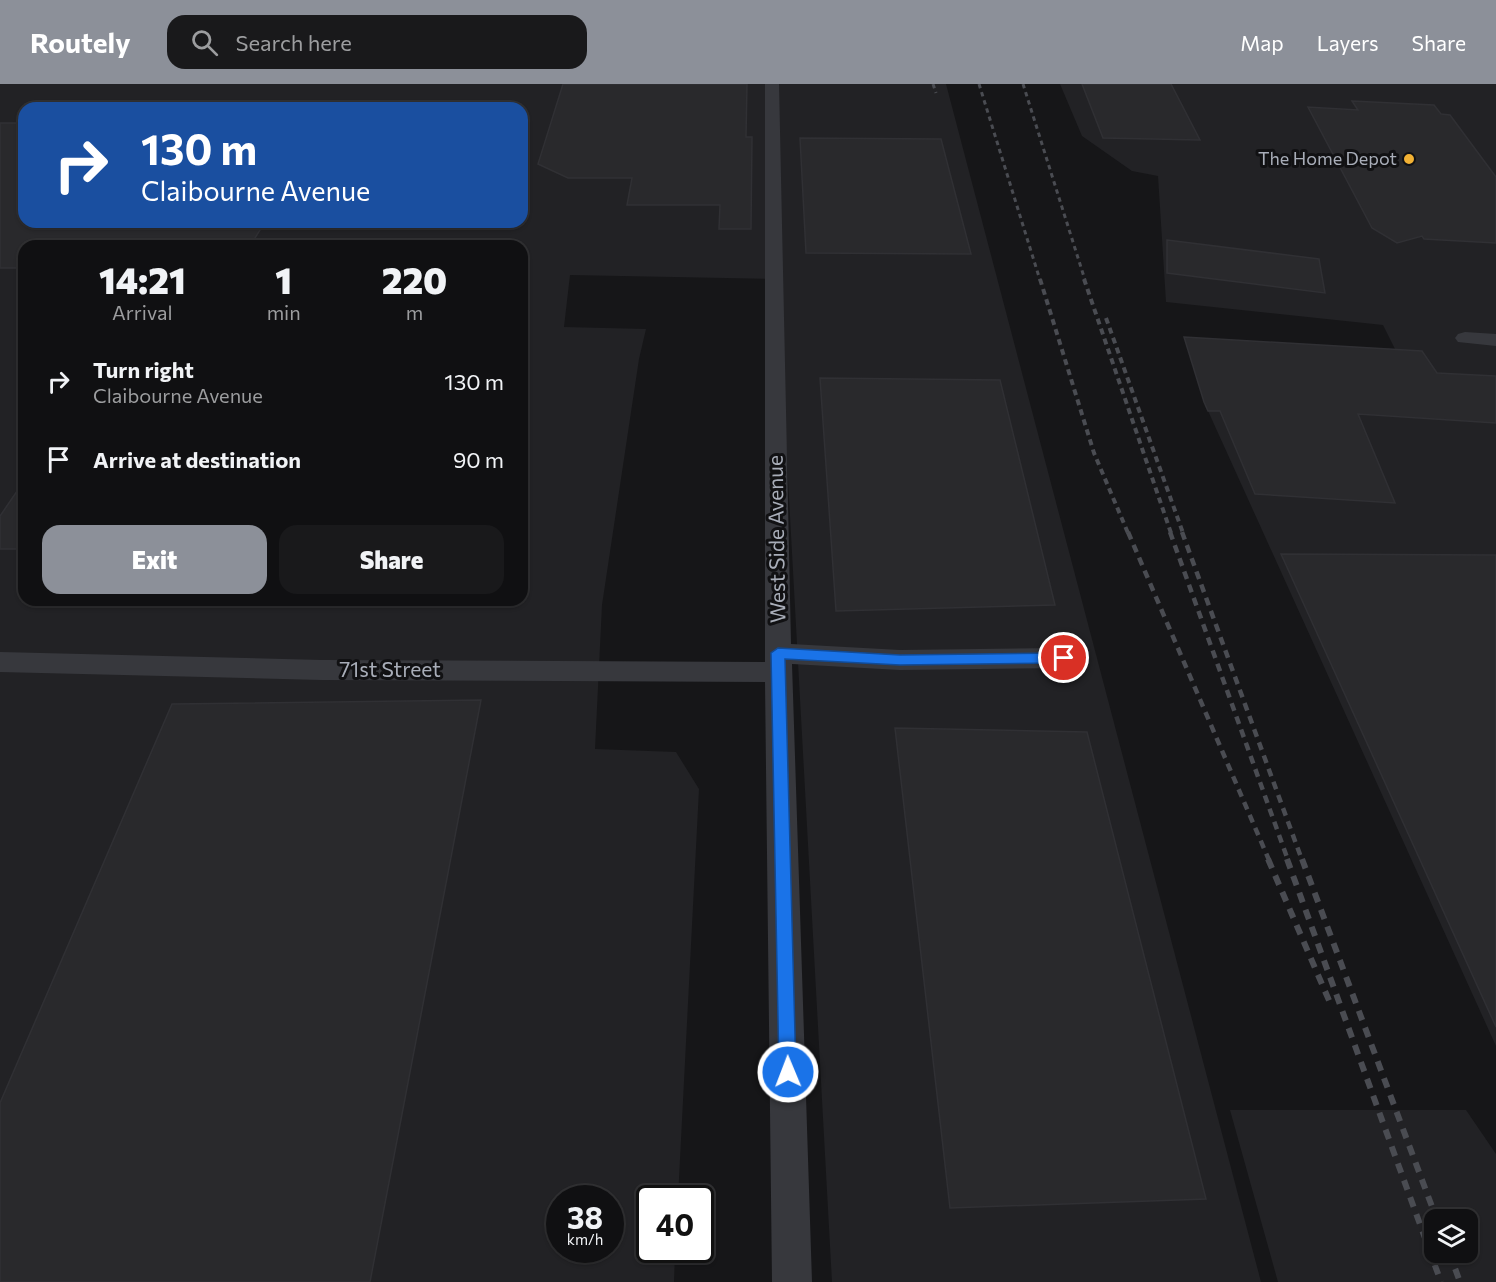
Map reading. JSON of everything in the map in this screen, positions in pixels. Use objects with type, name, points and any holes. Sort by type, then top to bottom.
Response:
[{"type":"street","name":"West Side Avenue","points":[[772,84],[778,663],[792,1282]]},
{"type":"street","points":[[1465,338],[1496,340]]},
{"type":"street","name":"71st Street","points":[[0,662],[334,670],[1064,658]]},
{"type":"shaded area","points":[[0,84],[946,84],[1261,1282],[832,1282],[777,279],[570,275],[564,327],[646,329],[639,359],[602,605],[595,749],[676,752],[699,789],[679,1185],[636,1185],[636,1263],[675,1263],[674,1282],[0,1282]]},
{"type":"shaded area","points":[[1060,84],[1496,84],[1496,1046],[1204,402],[1184,337],[1395,349],[1383,325],[1166,302],[1158,176],[1132,171],[1082,136]]},
{"type":"shaded area","points":[[1230,1110],[1466,1110],[1496,1154],[1496,1282],[1278,1282]]},
{"type":"building","points":[[563,84],[747,84],[746,137],[752,137],[751,229],[719,229],[720,205],[627,205],[632,178],[568,178],[538,164]]},
{"type":"building","points":[[1082,84],[1171,84],[1200,140],[1103,138]]},
{"type":"building","name":"The Home Depot","points":[[1352,101],[1434,105],[1441,114],[1450,115],[1496,177],[1496,243],[1424,239],[1422,236],[1397,243],[1372,228],[1308,107],[1358,110]]},
{"type":"building","points":[[0,123],[18,123],[18,228],[261,228],[254,240],[18,240],[18,268],[0,268]]},
{"type":"building","points":[[800,138],[941,139],[971,254],[806,253]]},
{"type":"building","points":[[1167,240],[1319,259],[1325,293],[1167,273]]},
{"type":"building","points":[[1184,337],[1422,351],[1437,373],[1496,376],[1496,423],[1358,414],[1395,503],[1255,494],[1220,411],[1208,411]]},
{"type":"building","points":[[820,378],[1000,380],[1055,605],[836,611]]},
{"type":"building","points":[[18,490],[18,549],[0,549],[0,516]]},
{"type":"building","points":[[1281,554],[1496,555],[1496,1027]]},
{"type":"building","points":[[481,700],[370,1282],[0,1282],[0,1103],[172,704]]},
{"type":"building","points":[[895,728],[1087,732],[1206,1199],[950,1208]]},
{"type":"railway","points":[[933,84],[936,93]]},
{"type":"railway","points":[[979,84],[1040,280]]},
{"type":"railway","points":[[1023,84],[1085,280]]},
{"type":"railway","points":[[1040,279],[1094,453],[1128,533]]},
{"type":"railway","points":[[1084,279],[1171,533]]},
{"type":"railway","points":[[1106,318],[1183,533]]},
{"type":"railway","points":[[1128,532],[1269,860]]},
{"type":"railway","points":[[1170,532],[1288,860]]},
{"type":"railway","points":[[1182,532],[1302,860]]},
{"type":"railway","points":[[1268,859],[1331,1005]]},
{"type":"railway","points":[[1287,859],[1441,1282]]},
{"type":"railway","points":[[1302,859],[1433,1209]]},
{"type":"railway","points":[[1453,1263],[1460,1282]]},
{"type":"place","name":"The Home Depot","points":[[1409,159]]},
{"type":"route","points":[[788,1072],[778,653],[900,660],[1064,658]]}]
